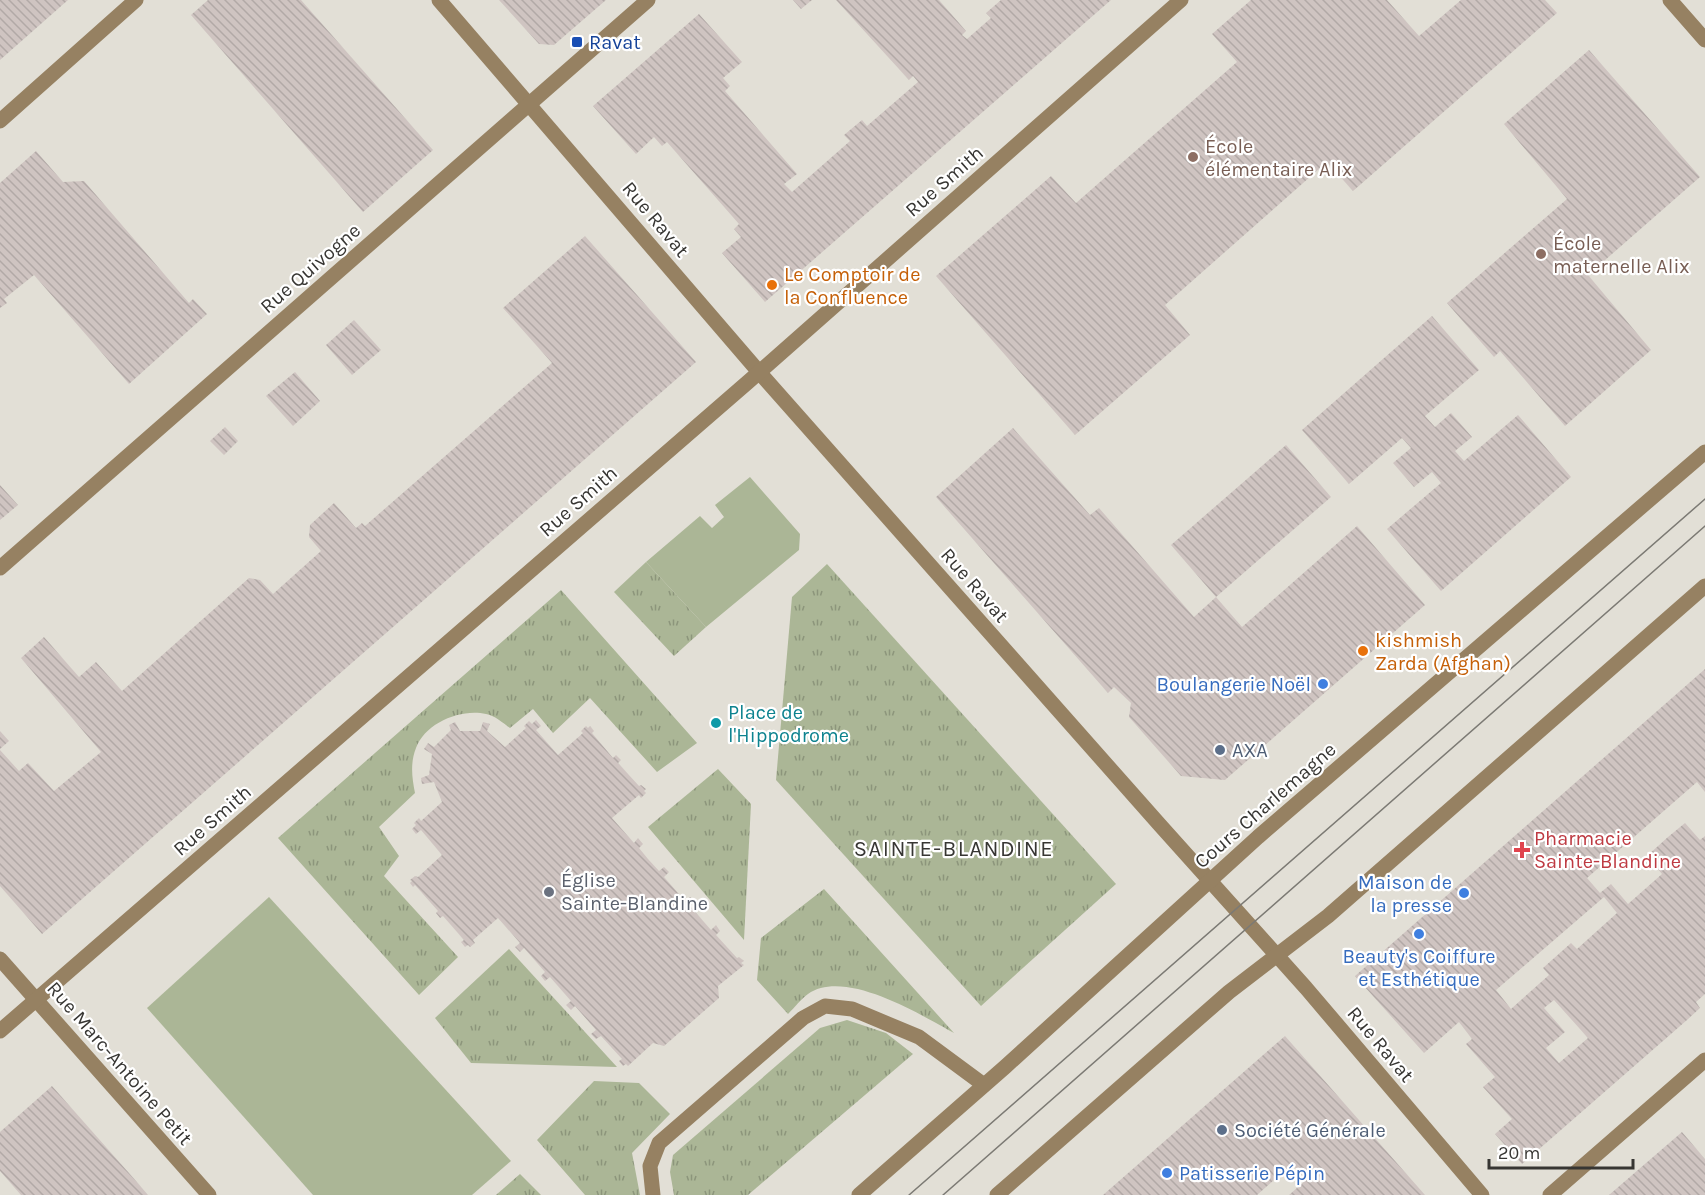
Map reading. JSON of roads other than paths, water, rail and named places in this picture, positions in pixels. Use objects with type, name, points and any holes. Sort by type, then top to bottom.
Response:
[{"type":"street","points":[[0,121],[136,0]]},
{"type":"street","name":"Rue Ravat","points":[[439,0],[759,372],[1277,956],[1482,1195]]},
{"type":"street","name":"Rue Quivogne","points":[[0,568],[648,0]]},
{"type":"street","name":"Rue Smith","points":[[0,1031],[759,372],[1181,0]]},
{"type":"street","points":[[1670,0],[1705,40]]},
{"type":"street","name":"Cours Charlemagne","points":[[859,1195],[1266,830],[1705,452]]},
{"type":"street","points":[[997,1195],[1229,992],[1328,916],[1705,586]]},
{"type":"street","name":"Rue Marc-Antoine Petit","points":[[0,959],[209,1195]]},
{"type":"street","points":[[653,1195],[650,1166],[659,1143],[803,1018],[825,1006],[852,1009],[919,1037],[984,1085]]},
{"type":"street","points":[[1550,1195],[1705,1060]]},
{"type":"tram line","points":[[909,1195],[1705,499]]},
{"type":"tram line","points":[[943,1195],[1705,526]]},
{"type":"place","name":"Ravat","points":[[577,42]]},
{"type":"place","name":"École élémentaire Alix","points":[[1193,157]]},
{"type":"place","name":"École maternelle Alix","points":[[1541,254]]},
{"type":"place","name":"Le Comptoir de la Confluence","points":[[772,285]]},
{"type":"place","name":"kishmish Zarda (Afghan)","points":[[1363,651]]},
{"type":"place","name":"Boulangerie Noël","points":[[1323,684]]},
{"type":"place","name":"Place de l'Hippodrome","points":[[716,723]]},
{"type":"place","name":"AXA","points":[[1220,750]]},
{"type":"place","name":"Pharmacie Sainte-Blandine","points":[[1522,850]]},
{"type":"place","name":"Église Sainte-Blandine","points":[[549,892]]},
{"type":"place","name":"Maison de la presse","points":[[1464,893]]},
{"type":"place","name":"Beauty's Coiffure et Esthétique","points":[[1419,934]]},
{"type":"place","name":"Société Générale","points":[[1222,1130]]},
{"type":"place","name":"Patisserie Pépin","points":[[1167,1173]]},
{"type":"district","name":"SAINTE-BLANDINE","points":[[954,848]]}]
